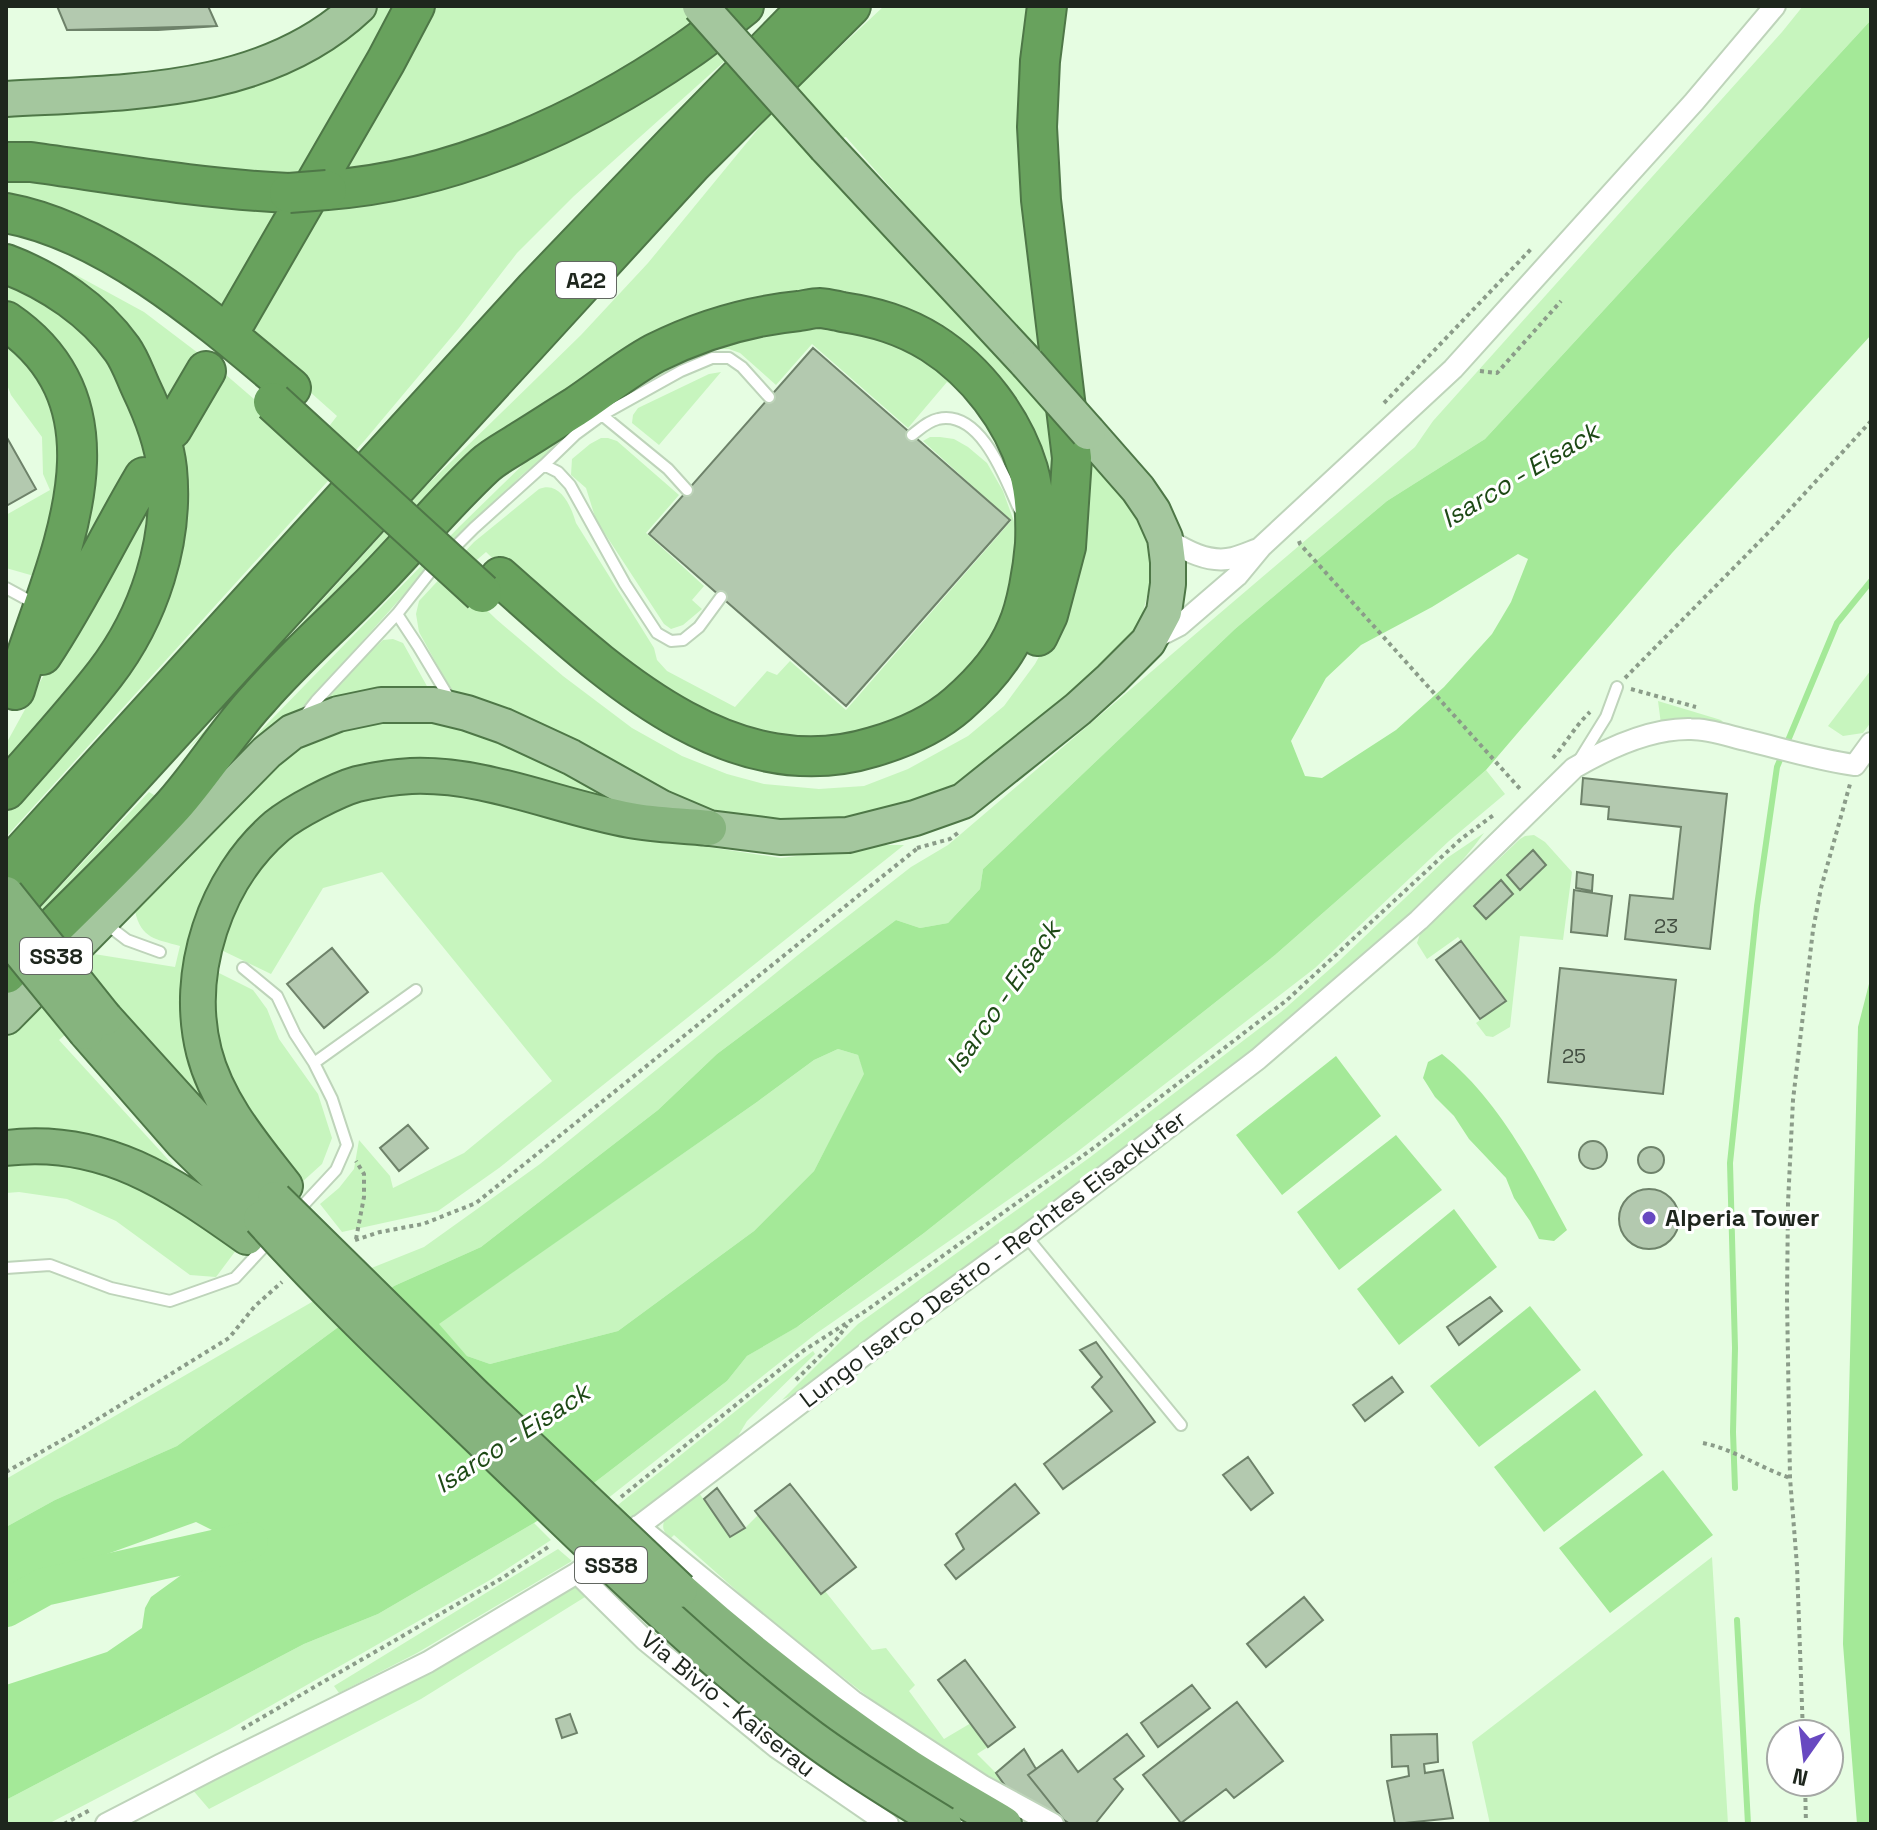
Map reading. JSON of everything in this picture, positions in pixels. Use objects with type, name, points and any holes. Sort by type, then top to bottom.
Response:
[{"type":"highway","points":[[237,319],[415,6]]},
{"type":"highway","points":[[6,162],[31,162],[243,191],[289,193],[350,189],[388,181],[437,170],[504,149],[597,107],[687,50],[744,6]]},
{"type":"highway","name":"A22","points":[[6,870],[535,289],[809,6]]},
{"type":"highway","name":"A22","points":[[6,914],[693,163],[851,6]]},
{"type":"highway","points":[[6,213],[25,216],[84,239],[142,272],[211,321],[282,395],[491,585],[561,659],[640,722],[689,749],[739,769],[836,779],[891,768],[983,715],[1020,674],[1048,615],[1066,547],[1072,458],[1042,214],[1037,127],[1040,61],[1047,6]]},
{"type":"highway","points":[[6,235],[78,260],[137,293],[282,395]]},
{"type":"highway","points":[[6,264],[56,288],[91,315],[123,350],[159,431],[167,467],[168,511],[163,548],[150,595],[127,638],[106,672],[6,790]]},
{"type":"highway","points":[[6,974],[176,802],[259,698],[489,462],[649,356],[698,333],[750,318],[821,308],[871,316],[910,329],[945,352],[976,381],[1012,431],[1028,470],[1035,514],[1034,550],[1018,627],[999,659],[953,709],[922,729],[892,742],[856,752],[816,757],[772,752],[728,741],[676,718],[491,585]]},
{"type":"highway","points":[[6,321],[31,340],[60,377],[74,413],[79,452],[75,491],[63,548],[10,698]]},
{"type":"highway","points":[[172,429],[206,371]]},
{"type":"highway","points":[[10,698],[67,617],[144,477]]},
{"type":"highway","points":[[323,1256],[267,1210],[240,1128],[220,1094],[204,1055],[198,1023],[199,980],[206,945],[217,910],[231,881],[251,854],[278,826],[313,804],[356,784],[410,776],[462,778],[631,820],[709,828]]},
{"type":"highway","name":"SS38","points":[[6,894],[96,1025],[183,1143],[267,1210]]},
{"type":"highway","name":"SS38","points":[[6,934],[96,1025]]},
{"type":"highway","points":[[6,1148],[58,1148],[108,1157],[137,1167],[186,1194],[267,1210],[323,1256]]},
{"type":"highway","name":"SS38","points":[[323,1256],[622,1575],[750,1688],[813,1738],[944,1824]]},
{"type":"highway","name":"SS38","points":[[323,1256],[736,1640],[853,1729],[912,1769],[1004,1824]]},
{"type":"main road","points":[[6,99],[147,91],[221,78],[260,66],[292,51],[326,32],[359,6]]},
{"type":"main road","points":[[6,1017],[267,752],[292,732],[338,714],[381,705],[434,705],[504,726],[571,757],[662,808],[709,828],[780,837],[848,835],[915,818],[963,801],[1078,709],[1148,642],[1164,612],[1168,573],[1165,538],[1153,511],[1138,489],[1027,363],[700,6]]},
{"type":"street","points":[[1148,642],[1180,625],[1237,576],[1261,547],[1453,369],[1694,102],[1775,6]]},
{"type":"street","points":[[1165,538],[1187,552],[1209,559],[1231,559],[1261,547]]},
{"type":"street","name":"Lungo Isarco Destro - Rechtes Eisackufer","points":[[99,1817],[220,1765],[428,1662],[577,1573],[1258,1059],[1419,920],[1574,768],[1622,743],[1666,731],[1692,729],[1821,760],[1855,765]]},
{"type":"street","points":[[1855,765],[1871,743]]},
{"type":"street","points":[[638,1526],[853,1701],[983,1786],[1053,1824]]},
{"type":"street","name":"Via Bivio - Kaiserau","points":[[577,1573],[645,1640],[776,1747],[888,1824]]},
{"type":"lane","points":[[292,732],[431,571],[576,434],[602,415],[681,371],[712,358],[729,358],[736,362],[769,397]]},
{"type":"lane","points":[[602,415],[668,469],[687,490]]},
{"type":"lane","points":[[912,435],[927,423],[941,418],[962,422],[983,439],[998,462],[1034,550]]},
{"type":"lane","points":[[544,465],[558,472],[570,485],[625,584],[657,633],[671,641],[683,640],[699,627],[721,597]]},
{"type":"lane","points":[[6,588],[30,601],[39,619]]},
{"type":"lane","points":[[397,614],[457,711]]},
{"type":"lane","points":[[1574,768],[1606,717],[1617,687]]},
{"type":"lane","points":[[102,920],[127,940],[160,952]]},
{"type":"lane","points":[[6,1268],[50,1265],[111,1288],[170,1301],[235,1278],[336,1170],[347,1145],[332,1099],[277,996],[243,968]]},
{"type":"lane","points":[[314,1063],[416,990]]},
{"type":"lane","points":[[1026,1236],[1181,1425]]},
{"type":"path","points":[[1453,369],[1497,373],[1561,301]]},
{"type":"path","points":[[1547,765],[1581,720],[1772,529],[1871,421]]},
{"type":"path","points":[[1299,541],[1521,790]]},
{"type":"path","points":[[1617,687],[1700,709]]},
{"type":"path","points":[[1802,1718],[1797,1566],[1790,1478],[1787,1267],[1793,1100],[1813,930],[1821,888],[1855,765]]},
{"type":"path","points":[[1513,798],[1529,782]]},
{"type":"path","points":[[615,1501],[803,1351],[848,1323],[1095,1147],[1287,1000],[1461,839],[1496,814]]},
{"type":"path","points":[[6,1472],[229,1338],[255,1306],[323,1256],[380,1232],[423,1224],[476,1203],[926,839]]},
{"type":"path","points":[[323,1256],[364,1197],[364,1174],[347,1145]]},
{"type":"path","points":[[1703,1443],[1717,1446],[1790,1478]]},
{"type":"path","points":[[231,1735],[504,1577],[553,1543]]},
{"type":"path","points":[[1805,1798],[1806,1824]]},
{"type":"path","points":[[64,1824],[99,1817]]},
{"type":"shaded area","points":[[375,6],[402,6],[304,179],[6,153],[6,109],[127,102]]},
{"type":"shaded area","points":[[420,6],[732,6],[495,143],[332,177]]},
{"type":"shaded area","points":[[884,6],[1037,6],[1059,423],[1056,536],[1037,467],[915,325],[698,324],[363,581],[186,751],[422,490],[581,335],[648,263],[776,107]],"holes":[[[846,137],[1036,352],[821,156]]]},
{"type":"shaded area","points":[[1803,6],[1871,6],[1871,20],[1485,439],[1387,501],[1235,629],[983,869],[980,889],[948,923],[920,928],[896,920],[717,1054],[658,1110],[481,1247],[394,1286],[177,1446],[55,1500],[6,1527],[6,1479],[369,1269],[424,1247],[540,1164],[911,867],[948,845],[1415,447],[1433,421]]},
{"type":"shaded area","points":[[714,46],[726,60],[574,196],[517,253],[365,440],[6,837],[6,801],[128,659],[172,442],[218,368],[310,451],[337,416],[245,334],[315,202]]},
{"type":"shaded area","points":[[6,173],[287,208],[225,319],[6,207]]},
{"type":"shaded area","points":[[24,255],[76,275],[144,312],[202,356],[164,420],[147,376]]},
{"type":"shaded area","points":[[6,278],[51,301],[109,356],[150,445],[67,594],[89,471],[6,314]]},
{"type":"shaded area","points":[[841,322],[937,359],[972,401],[947,382],[908,428],[812,344],[776,385],[740,353],[715,349],[653,379],[599,411],[522,475],[433,562],[284,729],[6,1009],[6,988],[545,443],[713,337]]},
{"type":"shaded area","points":[[6,337],[48,382],[65,455],[41,578],[6,568],[6,515],[50,490],[43,474],[42,437],[11,395],[6,382]]},
{"type":"shaded area","points":[[721,372],[659,445],[632,423],[638,408],[709,374]]},
{"type":"shaded area","points":[[1076,436],[1136,501],[1152,540],[1152,576],[1142,616],[1135,632],[1114,658],[949,793],[862,817],[791,823],[719,815],[682,804],[452,692],[419,632],[416,614],[419,601],[474,542],[539,489],[553,488],[568,502],[576,523],[654,648],[657,660],[667,671],[735,707],[767,671],[777,675],[790,661],[846,710],[1011,521],[923,441],[930,437],[954,439],[987,463],[1003,491],[1025,552],[1013,618],[960,695],[850,748],[701,721],[556,619],[486,552],[455,579],[563,676],[632,728],[682,756],[727,774],[764,784],[819,789],[864,786],[908,769],[968,736],[1004,706],[1035,664],[1053,631]]},
{"type":"shaded area","points":[[601,438],[617,441],[679,495],[646,533],[704,586],[692,600],[702,609],[683,625],[671,629],[664,624],[596,520],[586,488],[571,475],[572,459]]},
{"type":"shaded area","points":[[156,487],[134,608],[6,773],[6,744],[85,600]]},
{"type":"shaded area","points":[[393,639],[403,643],[433,697],[315,713],[366,656],[383,640]]},
{"type":"shaded area","points":[[1871,670],[1871,722],[1863,733],[1843,736],[1828,726]]},
{"type":"shaded area","points":[[1658,701],[1721,720],[1725,724],[1661,724]]},
{"type":"shaded area","points":[[413,720],[457,727],[498,740],[612,797],[609,804],[346,782],[204,922],[214,1121],[107,999],[59,1040],[184,1177],[6,1140],[6,1036],[80,963],[94,954],[175,967],[180,946],[151,936],[141,927],[135,911],[142,900],[296,750],[363,723]]},
{"type":"shaded area","points":[[1486,770],[1505,794],[1449,841],[1315,968],[1077,1152],[817,1333],[607,1499],[594,1483],[727,1381],[747,1356],[800,1325],[924,1233],[1275,955]]},
{"type":"shaded area","points":[[391,790],[482,796],[669,841],[781,858],[878,845],[904,845],[499,1168],[438,1211],[342,1232],[320,1204],[339,1188],[354,1169],[359,1140],[390,1176],[393,1188],[464,1153],[552,1081],[382,872],[323,888],[271,974],[217,948],[238,891],[285,837],[349,801]]},
{"type":"shaded area","points":[[149,792],[162,800],[49,919],[6,944]]},
{"type":"shaded area","points":[[1484,833],[1454,870],[1397,926],[1257,1047],[1017,1231],[795,1394],[782,1400],[858,1324],[1089,1158],[1281,1012],[1447,858]]},
{"type":"shaded area","points":[[1534,835],[1545,842],[1572,872],[1563,940],[1520,936],[1510,1027],[1493,1037],[1486,1036],[1476,1023],[1506,1001],[1458,937],[1427,959],[1417,943],[1420,934],[1520,839]]},
{"type":"shaded area","points":[[217,972],[253,990],[267,1009],[279,1039],[318,1094],[332,1138],[322,1164],[301,1183],[231,1086],[217,1032],[211,992]]},
{"type":"shaded area","points":[[838,1049],[858,1055],[865,1074],[814,1171],[754,1231],[618,1331],[490,1364],[467,1356],[438,1324],[814,1060]]},
{"type":"shaded area","points":[[6,1159],[119,1171],[237,1249],[216,1277],[190,1275],[116,1221],[67,1199],[6,1193]]},
{"type":"shaded area","points":[[813,1351],[815,1354],[747,1421],[738,1436],[699,1469],[627,1522],[614,1508],[763,1389]]},
{"type":"shaded area","points":[[699,1493],[730,1536],[745,1528],[758,1515],[821,1594],[825,1591],[872,1650],[886,1648],[915,1685],[909,1691],[944,1739],[971,1723],[988,1747],[977,1754],[1006,1787],[886,1711],[765,1616],[674,1535],[670,1539],[664,1530],[665,1519]]},
{"type":"shaded area","points":[[534,1523],[551,1540],[490,1580],[230,1729],[48,1824],[6,1824],[6,1800],[304,1644],[378,1614]]},
{"type":"shaded area","points":[[558,1549],[572,1561],[417,1653],[339,1693],[334,1686]]},
{"type":"shaded area","points":[[1712,1557],[1728,1824],[1490,1824],[1472,1742]]},
{"type":"shaded area","points":[[576,1583],[597,1604],[585,1597],[421,1699],[209,1809],[191,1788]]},
{"type":"water","points":[[1871,20],[1871,335],[1672,553],[1486,770],[1275,955],[924,1233],[797,1327],[747,1356],[727,1381],[594,1483],[534,1523],[378,1614],[304,1644],[6,1800],[6,1685],[107,1652],[142,1628],[145,1608],[151,1597],[191,1568],[212,1530],[196,1522],[46,1576],[6,1597],[6,1527],[55,1500],[177,1446],[394,1286],[481,1247],[658,1110],[717,1054],[896,920],[920,928],[948,923],[980,889],[983,869],[1235,629],[1387,501],[1485,439]],"holes":[[[1518,554],[1528,559],[1511,602],[1492,634],[1444,687],[1396,730],[1322,778],[1305,776],[1291,741],[1326,678],[1361,645],[1432,607]],[[838,1049],[858,1055],[864,1074],[814,1171],[754,1231],[618,1331],[490,1364],[467,1356],[439,1324],[814,1060]]]},
{"type":"water","points":[[1871,976],[1871,1824],[1857,1824],[1843,1644],[1858,1027]]},
{"type":"water","points":[[1442,1054],[1480,1091],[1513,1135],[1567,1230],[1554,1241],[1539,1239],[1514,1198],[1506,1178],[1469,1139],[1423,1078],[1428,1062]]},
{"type":"water","points":[[1336,1056],[1381,1116],[1282,1195],[1236,1135]]},
{"type":"water","points":[[1396,1135],[1442,1190],[1339,1270],[1297,1212]]},
{"type":"water","points":[[1454,1209],[1497,1267],[1399,1345],[1357,1289]]},
{"type":"water","points":[[1530,1306],[1581,1370],[1479,1447],[1430,1386]]},
{"type":"water","points":[[1595,1390],[1643,1455],[1544,1532],[1494,1467]]},
{"type":"water","points":[[1663,1470],[1713,1535],[1610,1613],[1559,1548]]},
{"type":"building","points":[[57,6],[208,6],[217,26],[158,30],[67,30]]},
{"type":"building","points":[[57,6],[208,6],[217,26],[67,30]]},
{"type":"building","points":[[813,348],[1010,520],[846,706],[649,534]]},
{"type":"building","points":[[6,436],[36,489],[6,506]]},
{"type":"building","points":[[1583,778],[1727,794],[1710,949],[1625,939],[1630,895],[1673,899],[1681,827],[1608,819],[1609,807],[1581,804]]},
{"type":"building","points":[[1533,850],[1546,865],[1520,890],[1507,875]]},
{"type":"building","points":[[1577,872],[1593,875],[1592,891],[1576,888]]},
{"type":"building","points":[[1501,880],[1513,894],[1486,919],[1474,906]]},
{"type":"building","points":[[1574,890],[1612,896],[1607,936],[1571,932]]},
{"type":"building","points":[[1461,941],[1506,1001],[1480,1019],[1436,960]]},
{"type":"building","points":[[332,948],[368,992],[324,1028],[287,984]]},
{"type":"building","points":[[1560,968],[1676,980],[1663,1094],[1548,1082]]},
{"type":"building","points":[[408,1125],[428,1148],[399,1171],[380,1148]]},
{"type":"building","points":[[1593,1141],[1603,1145],[1607,1155],[1603,1165],[1593,1169],[1583,1165],[1579,1155],[1583,1145]]},
{"type":"building","points":[[1651,1147],[1660,1151],[1664,1160],[1660,1169],[1651,1173],[1642,1169],[1638,1160],[1642,1151]]},
{"type":"building","name":"Alperia Tower","points":[[1649,1189],[1661,1191],[1670,1198],[1677,1207],[1677,1231],[1670,1240],[1661,1247],[1649,1249],[1637,1247],[1628,1240],[1621,1231],[1619,1219],[1621,1207],[1628,1198],[1637,1191]]},
{"type":"building","points":[[1490,1297],[1502,1311],[1459,1345],[1447,1327]]},
{"type":"building","points":[[1096,1342],[1155,1422],[1063,1489],[1044,1464],[1112,1411],[1092,1387],[1102,1377],[1080,1350]]},
{"type":"building","points":[[1392,1377],[1403,1392],[1365,1421],[1353,1405]]},
{"type":"building","points":[[1248,1457],[1273,1493],[1251,1510],[1223,1475]]},
{"type":"building","points":[[790,1484],[856,1567],[821,1594],[755,1511]]},
{"type":"building","points":[[1015,1484],[1039,1513],[956,1579],[945,1565],[964,1549],[956,1534]]},
{"type":"building","points":[[717,1488],[745,1528],[730,1537],[704,1499]]},
{"type":"building","points":[[1304,1597],[1323,1620],[1266,1667],[1247,1644]]},
{"type":"building","points":[[965,1660],[1015,1727],[988,1747],[938,1680]]},
{"type":"building","points":[[1192,1685],[1210,1708],[1158,1747],[1141,1723]]},
{"type":"building","points":[[1237,1702],[1283,1761],[1234,1798],[1226,1789],[1181,1823],[1143,1775]]},
{"type":"building","points":[[570,1714],[577,1733],[562,1738],[556,1719]]},
{"type":"building","points":[[1127,1734],[1144,1756],[1114,1779],[1123,1789],[1095,1824],[1070,1824],[1064,1820],[1028,1775],[1062,1750],[1078,1772]]},
{"type":"building","points":[[1437,1734],[1438,1762],[1424,1764],[1425,1773],[1443,1770],[1453,1818],[1395,1824],[1387,1781],[1409,1776],[1408,1766],[1392,1767],[1391,1735]]},
{"type":"building","points":[[1024,1749],[1036,1769],[1028,1775],[1064,1820],[1006,1787],[996,1773]]},
{"type":"waterway","points":[[1735,1488],[1730,1163],[1757,906],[1777,767],[1837,623],[1871,581]]},
{"type":"waterway","name":"Isarco - Eisack","points":[[6,1608],[44,1587],[249,1541]]},
{"type":"waterway","points":[[1737,1620],[1748,1824]]},
{"type":"place","name":"Alperia Tower","points":[[1649,1218]]}]
